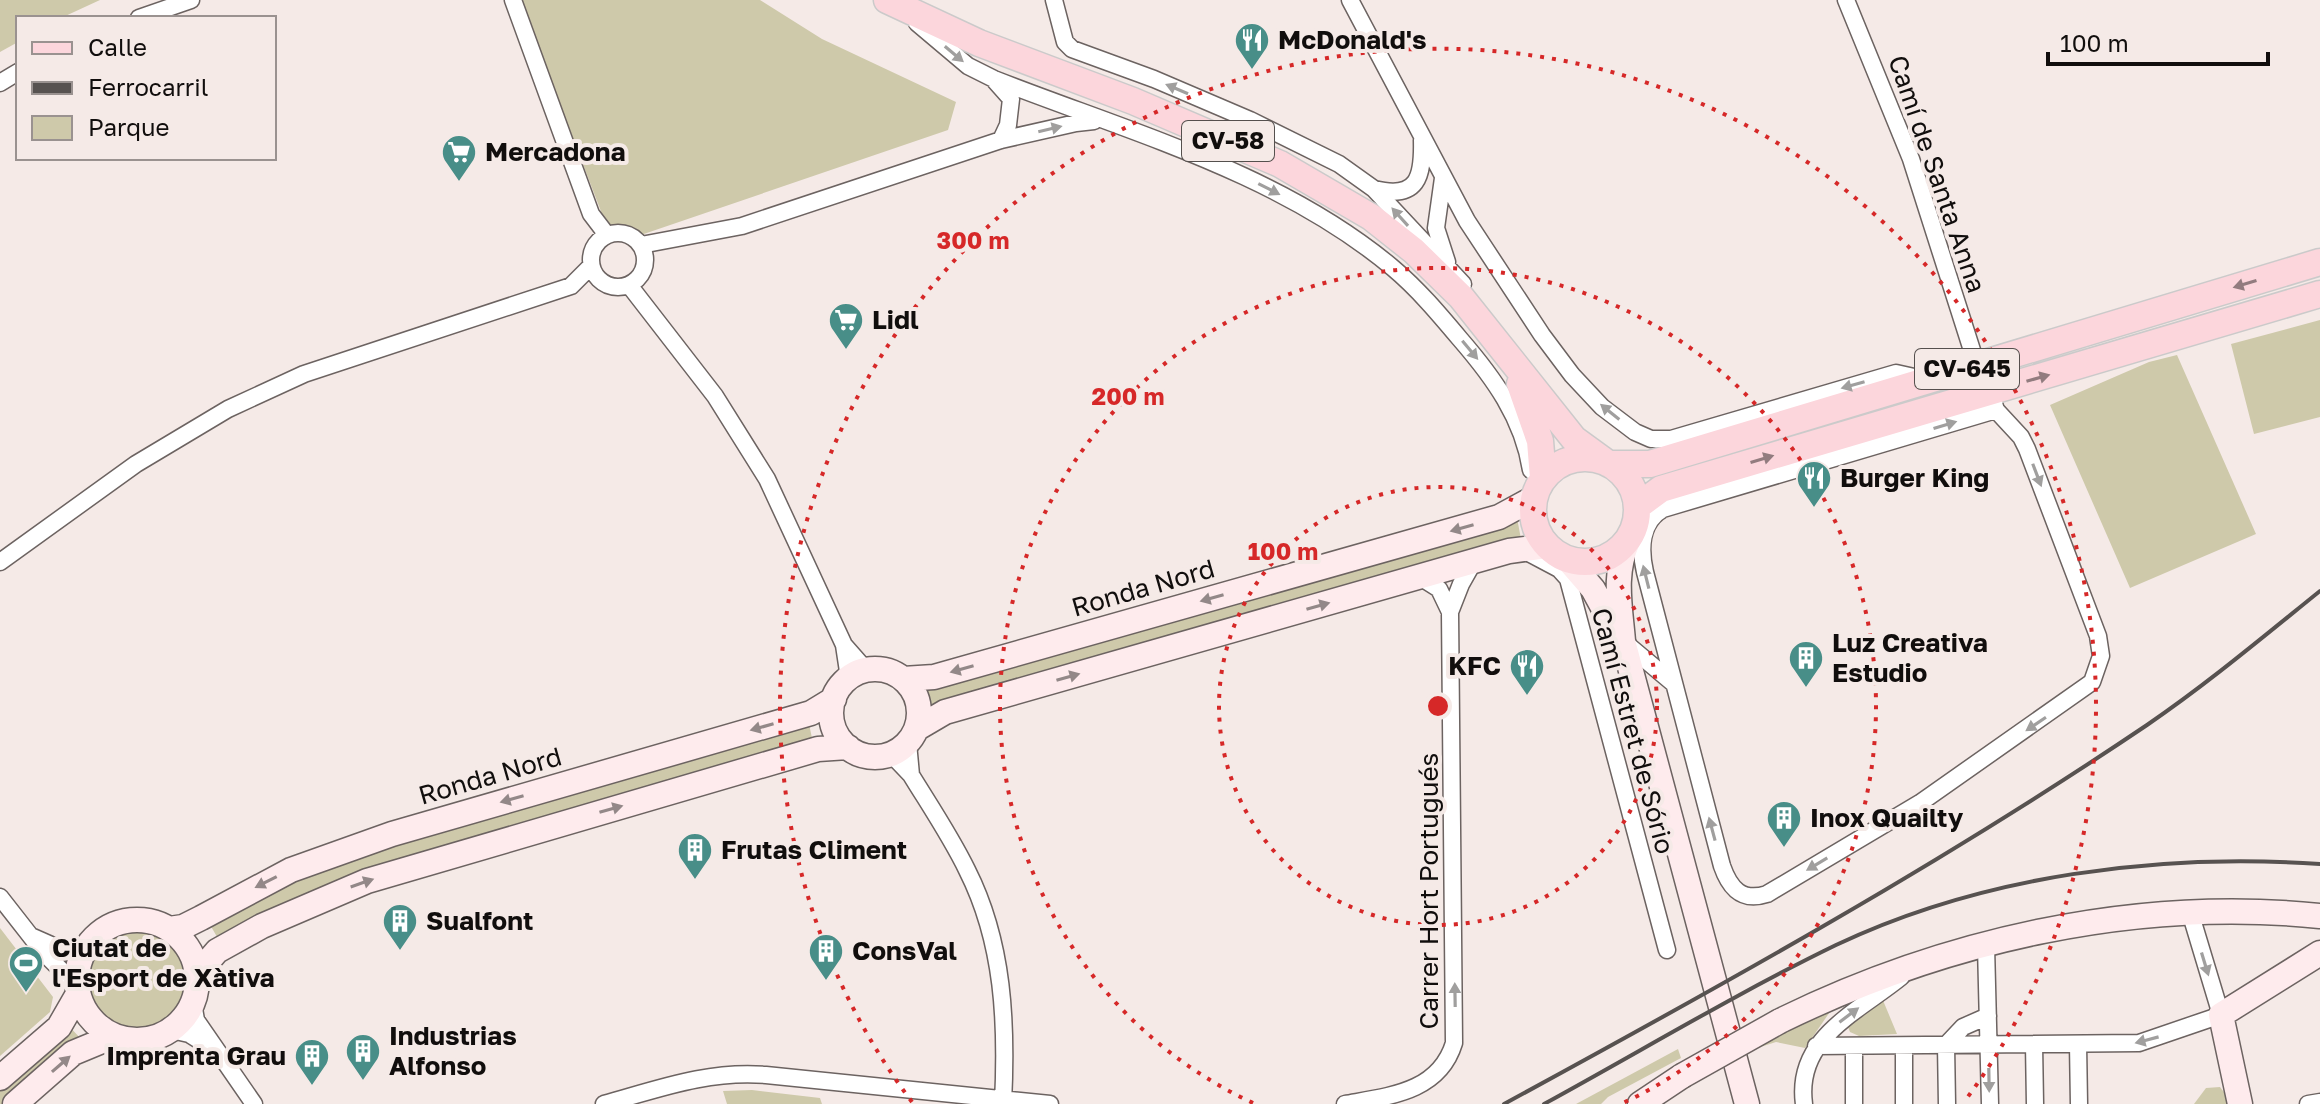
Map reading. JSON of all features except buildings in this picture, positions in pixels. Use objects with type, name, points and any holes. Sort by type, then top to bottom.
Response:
[{"type":"main road","name":"CV-58","points":[[891,2],[979,43],[1209,132],[1280,164],[1371,217],[1414,251],[1461,297],[1574,439],[1609,464]]},
{"type":"main road","name":"CV-645","points":[[1537,490],[1554,467],[1567,460],[1583,458],[1609,464],[1650,464],[2320,262]]},
{"type":"main road","name":"CV-645","points":[[1647,509],[1661,489],[1993,400],[2320,294]]},
{"type":"main road","name":"CV-58","points":[[1513,366],[1536,427],[1537,490]]},
{"type":"main road","points":[[1609,464],[1629,482],[1647,509],[1637,520],[1620,560],[1618,576],[1624,645],[1747,1104]]},
{"type":"main road","points":[[1537,490],[1533,515],[1545,551],[1593,589],[1624,645]]},
{"type":"main road","name":"Ronda Nord","points":[[903,679],[934,677],[1499,517],[1537,490]]},
{"type":"main road","points":[[857,674],[834,699],[831,712],[833,725],[848,747],[861,755],[876,757],[905,742],[945,712],[1474,561],[1545,551],[1583,562],[1600,560],[1628,541]]},
{"type":"main road","name":"CV-645","points":[[857,674],[879,669],[903,679]]},
{"type":"main road","points":[[903,679],[918,702],[919,716],[905,742]]},
{"type":"main road","name":"Ronda Nord","points":[[169,929],[192,922],[291,870],[392,834],[811,713],[834,699]]},
{"type":"main road","points":[[198,973],[217,951],[262,926],[367,881],[804,753],[848,747]]},
{"type":"main road","points":[[1640,1104],[1682,1076],[1780,1021],[1840,992],[1914,966],[1986,946],[2100,920],[2190,912],[2320,916]]},
{"type":"main road","points":[[2293,913],[2320,924]]},
{"type":"main road","points":[[122,921],[154,922],[169,929],[188,948],[198,973],[193,1003],[184,1018],[171,1030],[153,1038],[133,1040],[114,1036],[98,1026],[85,1012],[78,990],[78,968],[84,950],[100,933],[122,921]]},
{"type":"main road","points":[[2240,1104],[2221,1015],[2320,953]]},
{"type":"main road","points":[[0,1078],[59,1027],[78,990]]},
{"type":"main road","points":[[15,1104],[73,1053],[114,1036]]},
{"type":"street","points":[[145,16],[191,0]]},
{"type":"street","points":[[513,0],[591,214],[607,235]]},
{"type":"street","points":[[1054,0],[1058,24],[1065,42],[1072,49],[1154,79],[1250,120],[1339,164],[1374,189],[1449,267],[1504,336],[1533,387]]},
{"type":"street","points":[[1350,0],[1467,221],[1527,312],[1572,375],[1602,407],[1635,432],[1651,439],[1671,439],[1896,373],[1929,381]]},
{"type":"street","name":"Camí de Santa Anna","points":[[1846,0],[1911,159],[1977,366]]},
{"type":"street","points":[[891,2],[968,66],[1100,121],[1193,154],[1275,192],[1335,227],[1396,270],[1467,347],[1500,392],[1524,437],[1537,490]]},
{"type":"street","points":[[994,79],[1011,99],[1008,125],[1001,140]]},
{"type":"street","points":[[641,245],[742,226],[1001,140],[1076,123],[1100,121]]},
{"type":"street","points":[[1374,189],[1401,192],[1413,185],[1421,169],[1422,138]]},
{"type":"street","points":[[1443,178],[1436,220],[1449,267]]},
{"type":"street","points":[[1442,249],[1447,227],[1467,221]]},
{"type":"street","points":[[626,234],[641,245],[645,263],[642,272],[629,285],[620,287],[601,282],[591,266],[593,247],[607,235],[626,234]]},
{"type":"street","points":[[0,562],[136,464],[228,409],[304,374],[571,286],[591,266]]},
{"type":"street","points":[[629,285],[715,396],[767,479],[857,674]]},
{"type":"street","points":[[1647,509],[1730,490],[1993,400]]},
{"type":"street","name":"Camí Estret de Sório","points":[[1647,509],[1650,521],[1640,552],[1722,866],[1731,887],[1744,896],[1751,898],[1767,894],[1920,803],[2074,698],[2096,675],[2101,656],[2098,636],[2027,449],[1993,400]]},
{"type":"street","points":[[1701,478],[1730,490]]},
{"type":"street","name":"Camí Estret de Sório","points":[[1545,551],[1568,579],[1667,950]]},
{"type":"street","name":"Carrer Hort Portugués","points":[[1345,1104],[1404,1091],[1442,1070],[1450,1056],[1455,1024],[1450,612],[1474,561]]},
{"type":"street","points":[[1420,577],[1439,589],[1450,612]]},
{"type":"street","points":[[1624,645],[1673,683]]},
{"type":"street","points":[[905,742],[911,775],[967,869],[993,939],[1004,1006],[1003,1102]]},
{"type":"street","points":[[0,897],[78,990]]},
{"type":"street","points":[[1816,1046],[2139,1043],[2221,1015],[2190,912]]},
{"type":"street","points":[[32,936],[67,952],[84,950]]},
{"type":"street","points":[[1986,946],[1990,1104]]},
{"type":"street","points":[[1804,1104],[1805,1074],[1816,1046],[1846,1016],[1914,966]]},
{"type":"street","points":[[193,1003],[196,1020],[254,1104]]},
{"type":"street","points":[[1947,1104],[1946,1045],[1963,1027],[1988,1016]]},
{"type":"street","points":[[171,1030],[189,1034],[220,1054]]},
{"type":"street","points":[[2034,1044],[2035,1104]]},
{"type":"street","points":[[2078,1044],[2079,1104]]},
{"type":"street","points":[[1854,1046],[1854,1104]]},
{"type":"street","points":[[1904,1046],[1904,1104]]},
{"type":"street","points":[[604,1104],[696,1077],[730,1073],[1003,1102],[1050,1104]]},
{"type":"street","points":[[2308,1104],[2320,1102]]},
{"type":"green space","points":[[0,0],[100,0],[65,16],[16,16],[16,43],[0,52]]},
{"type":"green space","points":[[520,0],[760,0],[822,39],[956,102],[948,130],[635,237],[621,237],[607,227]]},
{"type":"green space","points":[[2320,320],[2320,417],[2254,434],[2231,344]]},
{"type":"green space","points":[[2177,355],[2256,534],[2130,588],[2050,405],[2149,362]]},
{"type":"green space","points":[[1947,384],[1951,396],[1688,474],[1685,461]]},
{"type":"green space","points":[[1517,518],[1521,539],[931,712],[924,688]]},
{"type":"green space","points":[[808,719],[813,743],[220,942],[209,923],[287,881],[370,848]]},
{"type":"green space","name":"Ciutat de l'Esport de Xàtiva","points":[[0,928],[53,997],[50,1012],[0,1056]]},
{"type":"green space","points":[[137,930],[165,938],[179,952],[187,980],[179,1008],[165,1022],[137,1030],[109,1022],[95,1008],[87,980],[95,952],[109,938]]},
{"type":"green space","points":[[1882,998],[1897,1034],[1859,1036],[1850,1032],[1848,1027],[1851,1020]]},
{"type":"green space","points":[[1834,1006],[1805,1048],[1776,1042],[1751,1050]]},
{"type":"green space","points":[[68,1025],[81,1039],[7,1104],[0,1104],[0,1085]]},
{"type":"green space","points":[[1678,1049],[1681,1058],[1608,1097],[1601,1104],[1576,1104]]},
{"type":"green space","points":[[2220,1087],[2233,1104],[2194,1104],[2206,1088]]},
{"type":"green space","points":[[752,1090],[820,1098],[822,1104],[727,1104],[723,1091]]},
{"type":"railway","points":[[1504,1104],[1749,968],[1990,826],[2169,709],[2320,591]]},
{"type":"railway","points":[[1544,1104],[1799,963],[1893,921],[1951,901],[2073,874],[2135,866],[2259,861],[2320,864]]},
{"type":"place","name":"McDonald's","points":[[1252,71]]},
{"type":"place","name":"Mercadona","points":[[459,183]]},
{"type":"place","name":"Lidl","points":[[846,351]]},
{"type":"place","name":"Burger King","points":[[1814,509]]},
{"type":"place","name":"Luz Creativa Estudio","points":[[1806,689]]},
{"type":"place","name":"KFC","points":[[1527,697]]},
{"type":"place","name":"Inox Quailty","points":[[1784,849]]},
{"type":"place","name":"Frutas Climent","points":[[695,881]]},
{"type":"place","name":"Sualfont","points":[[400,952]]},
{"type":"place","name":"ConsVal","points":[[826,982]]},
{"type":"place","name":"Ciutat de l'Esport de Xàtiva","points":[[26,994]]},
{"type":"place","name":"Industrias Alfonso","points":[[363,1082]]},
{"type":"place","name":"Imprenta Grau","points":[[312,1087]]}]
